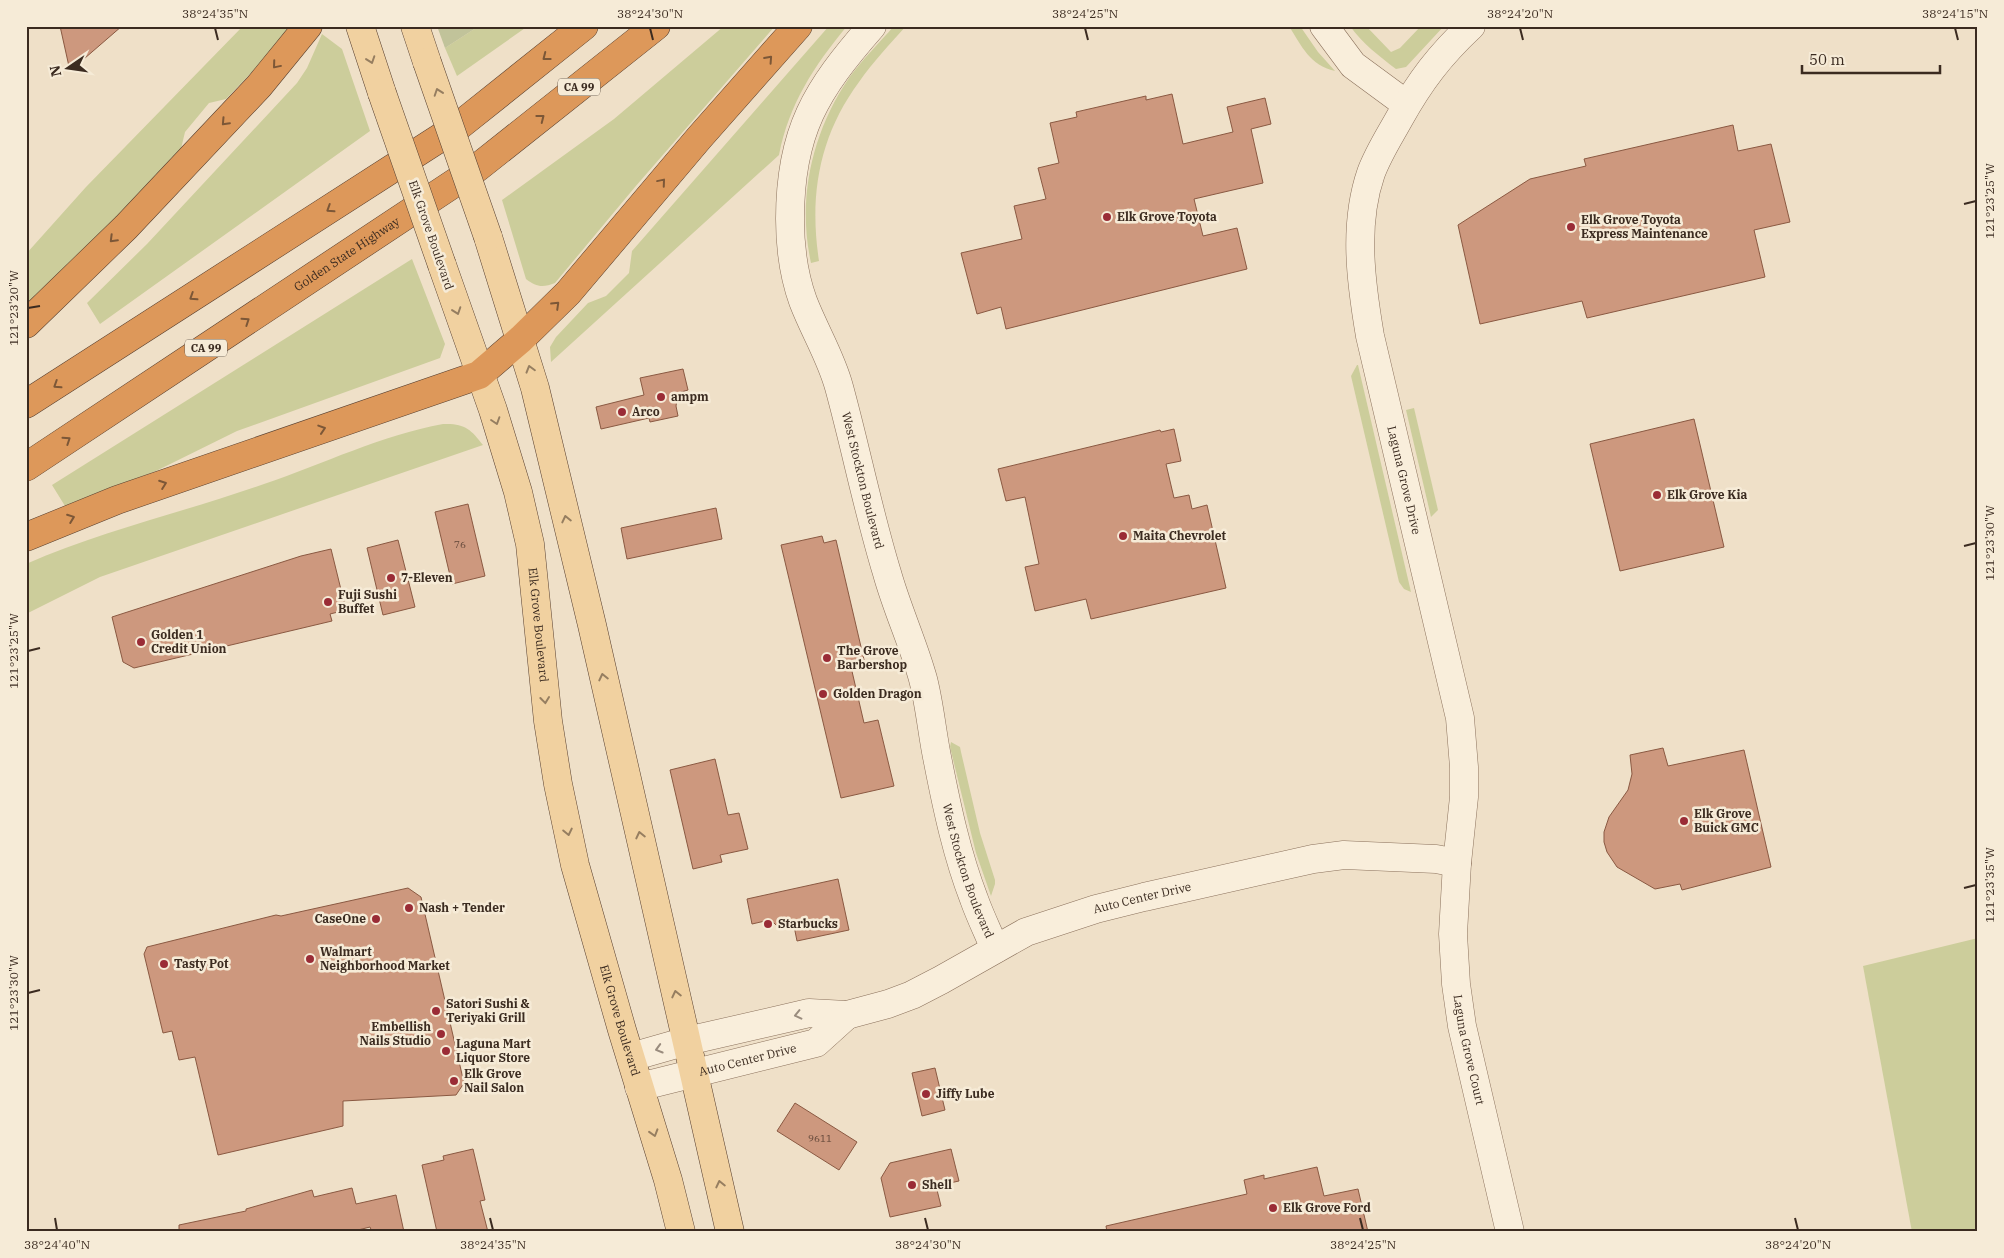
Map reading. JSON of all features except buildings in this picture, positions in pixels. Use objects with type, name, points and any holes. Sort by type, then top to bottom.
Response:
[{"type":"highway","points":[[26,324],[126,226],[179,170],[258,86],[308,26]]},
{"type":"highway","points":[[26,404],[460,125],[584,26]]},
{"type":"highway","name":"Golden State Highway","points":[[26,467],[477,168],[656,26]]},
{"type":"highway","points":[[26,537],[127,497],[479,375],[521,339],[568,293],[699,138],[798,26]]},
{"type":"main road","name":"Elk Grove Boulevard","points":[[360,26],[479,375],[493,410],[518,492],[530,544],[543,680],[558,784],[575,866],[668,1180],[681,1232]]},
{"type":"main road","points":[[415,26],[488,237],[535,388],[592,625],[730,1232]]},
{"type":"street","name":"West Stockton Boulevard","points":[[872,26],[832,74],[819,94],[800,137],[792,186],[790,241],[802,299],[826,350],[838,384],[887,575],[923,680],[937,758],[964,872],[974,900],[996,949]]},
{"type":"street","points":[[1324,26],[1353,65],[1406,104]]},
{"type":"street","name":"Laguna Grove Drive","points":[[1457,863],[1464,798],[1464,767],[1460,718],[1370,336],[1362,290],[1361,230],[1363,207],[1371,174],[1381,149],[1406,104],[1433,65],[1472,26]]},
{"type":"street","name":"Auto Center Drive","points":[[631,1058],[687,1041],[809,1013],[847,1015],[888,1004],[912,995],[941,980],[1026,932],[1096,909],[1313,859],[1344,855],[1436,859],[1457,863]]},
{"type":"street","name":"Laguna Grove Court","points":[[1457,863],[1453,934],[1456,991],[1462,1026],[1510,1232]]},
{"type":"street","name":"Auto Center Drive","points":[[639,1087],[816,1043],[847,1015]]},
{"type":"green space","points":[[243,26],[296,26],[226,99],[209,103],[185,132],[180,153],[26,308],[26,254],[86,187]]},
{"type":"green space","points":[[437,26],[479,26],[445,48]]},
{"type":"green space","points":[[479,26],[528,26],[457,76],[445,48]]},
{"type":"green space","points":[[724,26],[775,26],[635,187],[555,283],[540,286],[526,279],[502,200],[614,119]]},
{"type":"green space","points":[[829,26],[847,26],[804,86],[789,119],[779,155],[551,362],[550,347],[556,337],[588,303],[606,296],[629,273],[632,251]]},
{"type":"green space","points":[[894,26],[906,26],[859,82],[834,124],[826,145],[820,167],[815,213],[819,261],[811,263],[807,239],[807,191],[817,143],[825,121],[849,78]]},
{"type":"green space","points":[[1289,26],[1300,26],[1318,52],[1335,71],[1313,60]]},
{"type":"green space","points":[[1350,26],[1366,26],[1391,52],[1400,48],[1421,26],[1444,26],[1406,67],[1396,69],[1366,44]]},
{"type":"green space","points":[[322,34],[342,49],[370,131],[100,324],[87,303],[147,244],[297,83],[307,68]]},
{"type":"green space","points":[[412,259],[445,344],[440,358],[237,431],[156,471],[65,506],[52,485]]},
{"type":"green space","points":[[1357,365],[1411,592],[1404,589],[1399,582],[1351,376]]},
{"type":"green space","points":[[1414,408],[1438,510],[1431,517],[1406,410]]},
{"type":"green space","points":[[443,424],[466,428],[483,445],[100,577],[26,614],[26,564],[85,541],[264,484],[398,435]]},
{"type":"green space","points":[[951,742],[960,747],[980,833],[995,880],[991,896],[976,853],[950,747]]},
{"type":"green space","points":[[1978,938],[1978,1232],[1912,1232],[1863,966]]},
{"type":"place","name":"Elk Grove Toyota","points":[[1107,217]]},
{"type":"place","name":"Elk Grove Toyota Express Maintenance","points":[[1571,227]]},
{"type":"place","name":"ampm","points":[[661,397]]},
{"type":"place","name":"Arco","points":[[622,412]]},
{"type":"place","name":"Elk Grove Kia","points":[[1657,495]]},
{"type":"place","name":"Maita Chevrolet","points":[[1123,536]]},
{"type":"place","name":"7-Eleven","points":[[391,578]]},
{"type":"place","name":"Fuji Sushi Buffet","points":[[328,602]]},
{"type":"place","name":"Golden 1 Credit Union","points":[[141,642]]},
{"type":"place","name":"The Grove Barbershop","points":[[827,658]]},
{"type":"place","name":"Golden Dragon","points":[[823,694]]},
{"type":"place","name":"Elk Grove Buick GMC","points":[[1684,821]]},
{"type":"place","name":"Nash + Tender","points":[[409,908]]},
{"type":"place","name":"CaseOne","points":[[376,919]]},
{"type":"place","name":"Starbucks","points":[[768,924]]},
{"type":"place","name":"Walmart Neighborhood Market","points":[[310,959]]},
{"type":"place","name":"Tasty Pot","points":[[164,964]]},
{"type":"place","name":"Satori Sushi & Teriyaki Grill","points":[[436,1011]]},
{"type":"place","name":"Embellish Nails Studio","points":[[441,1034]]},
{"type":"place","name":"Laguna Mart Liquor Store","points":[[446,1051]]},
{"type":"place","name":"Elk Grove Nail Salon","points":[[454,1081]]},
{"type":"place","name":"Jiffy Lube","points":[[926,1094]]},
{"type":"place","name":"Shell","points":[[912,1185]]},
{"type":"place","name":"Elk Grove Ford","points":[[1273,1208]]}]
